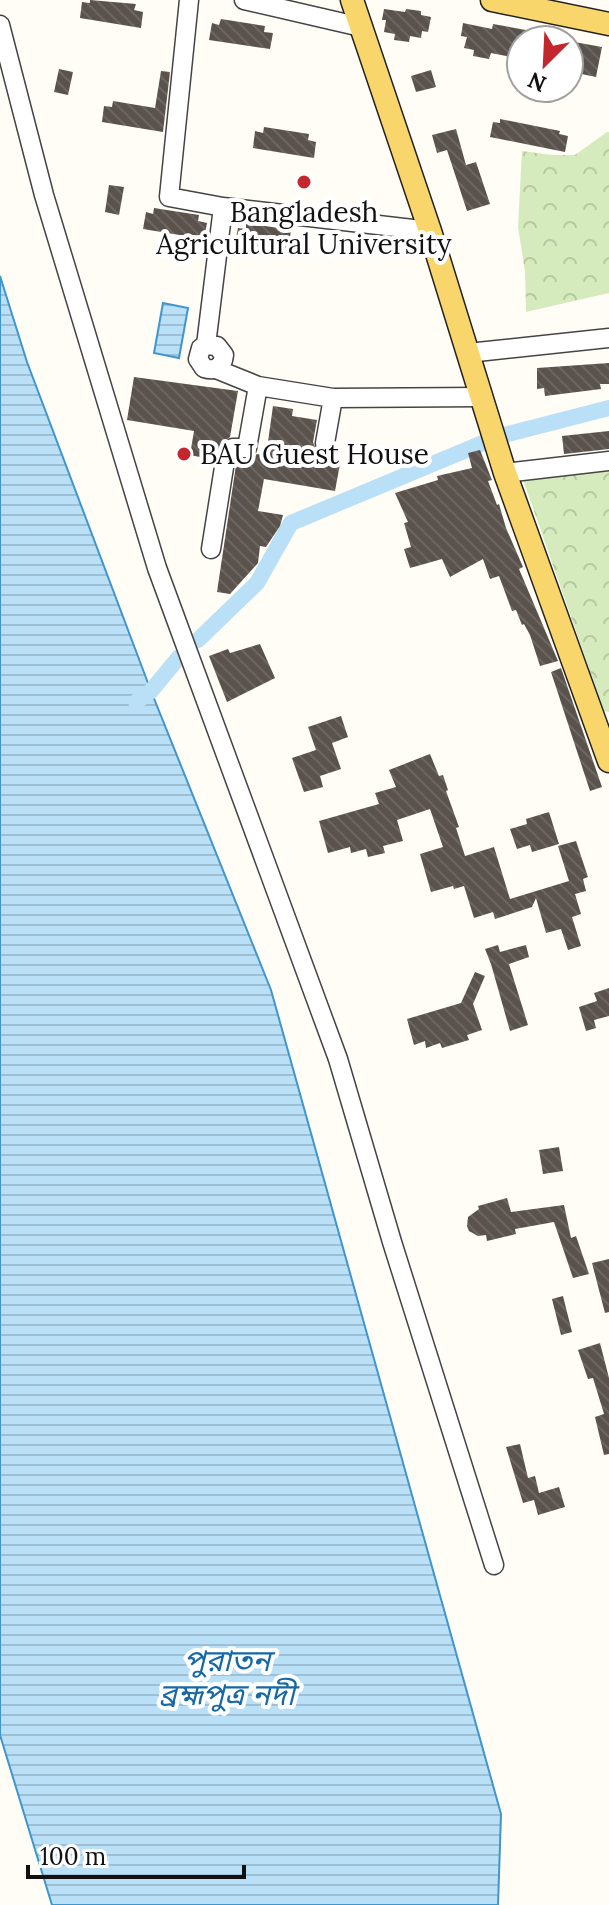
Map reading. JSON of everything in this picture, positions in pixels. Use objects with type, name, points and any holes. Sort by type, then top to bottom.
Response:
[{"type":"main road","points":[[352,0],[430,231],[505,473],[609,761]]},
{"type":"main road","points":[[499,1],[609,24]]},
{"type":"street","points":[[189,0],[169,197],[223,207],[430,231]]},
{"type":"street","points":[[244,0],[361,27]]},
{"type":"street","points":[[0,25],[44,195],[157,568],[338,1059],[494,1565]]},
{"type":"street","points":[[223,207],[206,345],[217,346],[224,355],[221,366],[216,369],[258,386],[333,398],[482,397]]},
{"type":"street","points":[[468,353],[609,338]]},
{"type":"street","points":[[211,549],[225,461],[233,448],[247,448],[258,386]]},
{"type":"street","points":[[325,443],[333,398]]},
{"type":"street","points":[[505,473],[609,461]]},
{"type":"green space","points":[[607,132],[609,293],[526,312],[525,272],[518,227],[522,151],[575,155]]},
{"type":"green space","points":[[609,464],[609,712],[604,711],[521,474]]},
{"type":"water","name":"পুরাতন ব্রহ্মপুত্র নদী","points":[[0,276],[27,362],[151,691],[271,990],[501,1814],[498,1905],[52,1905],[0,1735]]},
{"type":"water","points":[[163,303],[188,308],[179,358],[154,353]]},
{"type":"building","points":[[90,0],[136,4],[134,10],[143,12],[141,28],[80,18],[82,2],[90,3]]},
{"type":"building","points":[[384,9],[421,11],[421,15],[431,17],[428,32],[422,31],[421,38],[410,36],[409,42],[394,40],[395,34],[384,32]]},
{"type":"building","points":[[221,19],[265,26],[264,32],[273,33],[270,49],[209,40],[212,23],[219,25]]},
{"type":"building","points":[[463,23],[492,29],[493,24],[505,26],[505,56],[491,53],[489,59],[473,56],[474,50],[464,48],[467,37],[461,36]]},
{"type":"building","points":[[585,44],[602,47],[596,77],[585,75]]},
{"type":"building","points":[[59,69],[73,72],[68,95],[54,92]]},
{"type":"building","points":[[431,70],[436,87],[416,92],[411,76]]},
{"type":"building","points":[[161,71],[170,72],[163,132],[102,122],[104,106],[112,107],[113,101],[155,108]]},
{"type":"building","points":[[500,119],[560,131],[559,134],[568,136],[565,152],[490,137],[493,122],[500,123]]},
{"type":"building","points":[[264,127],[309,134],[308,140],[316,142],[314,158],[253,148],[255,131],[263,133]]},
{"type":"building","points":[[456,129],[466,165],[476,162],[490,204],[467,211],[447,150],[437,153],[432,135]]},
{"type":"building","points":[[109,185],[124,187],[119,215],[105,212]]},
{"type":"building","points":[[154,208],[199,215],[198,221],[207,223],[204,239],[143,229],[146,212],[153,214]]},
{"type":"building","points":[[246,223],[291,230],[290,237],[299,238],[296,254],[235,244],[238,228],[246,229]]},
{"type":"building","points":[[609,363],[609,384],[600,384],[601,389],[545,396],[544,388],[537,389],[537,368]]},
{"type":"building","points":[[134,377],[238,391],[230,437],[223,442],[212,463],[190,455],[194,431],[127,420]]},
{"type":"building","points":[[273,406],[293,409],[292,416],[317,420],[313,442],[316,460],[340,464],[335,491],[264,479],[258,511],[283,515],[280,526],[266,547],[260,546],[258,563],[230,594],[217,592],[236,465],[240,460],[252,459],[257,454],[266,456]]},
{"type":"building","points":[[609,431],[609,449],[564,454],[562,436]]},
{"type":"building","points":[[480,450],[492,480],[488,481],[523,567],[519,569],[558,661],[540,666],[530,635],[516,610],[512,611],[499,576],[490,579],[483,559],[450,577],[442,559],[410,568],[404,549],[411,547],[404,523],[408,522],[395,493],[438,480],[437,476],[472,468],[468,453]]},
{"type":"building","points":[[260,644],[275,678],[227,702],[209,656],[228,649],[230,653]]},
{"type":"building","points":[[561,668],[602,787],[590,791],[551,672]]},
{"type":"building","points":[[341,716],[348,737],[332,743],[341,769],[320,776],[323,787],[304,792],[292,758],[316,750],[308,727]]},
{"type":"building","points":[[430,754],[439,776],[443,775],[465,856],[494,847],[510,899],[569,881],[558,846],[576,841],[588,877],[583,879],[586,891],[575,894],[581,914],[572,917],[581,946],[568,950],[561,929],[546,933],[536,898],[532,907],[495,919],[493,912],[474,918],[464,886],[431,892],[420,854],[443,847],[430,809],[397,820],[403,841],[383,846],[385,853],[368,857],[366,849],[351,853],[350,847],[328,853],[319,821],[379,804],[375,793],[396,787],[389,770]]},
{"type":"building","points":[[549,812],[559,844],[532,852],[530,845],[517,849],[510,829],[527,824],[526,819]]},
{"type":"building","points":[[498,945],[500,952],[526,945],[529,957],[509,964],[528,1025],[510,1031],[485,949]]},
{"type":"building","points":[[475,972],[485,976],[473,1004],[482,1030],[467,1035],[469,1040],[442,1048],[440,1043],[426,1048],[425,1041],[414,1045],[407,1019],[461,1003]]},
{"type":"building","points":[[609,988],[609,1016],[594,1020],[596,1028],[586,1031],[579,1007],[597,1001],[594,993]]},
{"type":"building","points":[[559,1147],[563,1171],[543,1174],[539,1150]]},
{"type":"building","points":[[507,1198],[511,1212],[564,1205],[571,1238],[576,1236],[589,1274],[573,1278],[554,1222],[515,1229],[516,1234],[487,1241],[486,1235],[478,1236],[469,1231],[468,1217],[479,1209],[478,1206]]},
{"type":"building","points":[[609,1259],[609,1312],[605,1313],[592,1263]]},
{"type":"building","points":[[563,1296],[572,1332],[561,1335],[552,1299]]},
{"type":"building","points":[[600,1343],[609,1378],[609,1454],[604,1455],[595,1417],[604,1414],[593,1378],[588,1379],[578,1350]]},
{"type":"building","points":[[520,1444],[528,1478],[535,1476],[539,1493],[559,1487],[565,1507],[538,1515],[534,1500],[523,1503],[506,1447]]},
{"type":"waterway","points":[[500,436],[609,408]]},
{"type":"waterway","points":[[198,640],[257,583],[291,523],[483,443]]},
{"type":"waterway","points":[[136,702],[151,691],[179,657]]},
{"type":"place","name":"Bangladesh Agricultural University","points":[[304,182]]},
{"type":"place","name":"BAU Guest House","points":[[184,454]]}]
